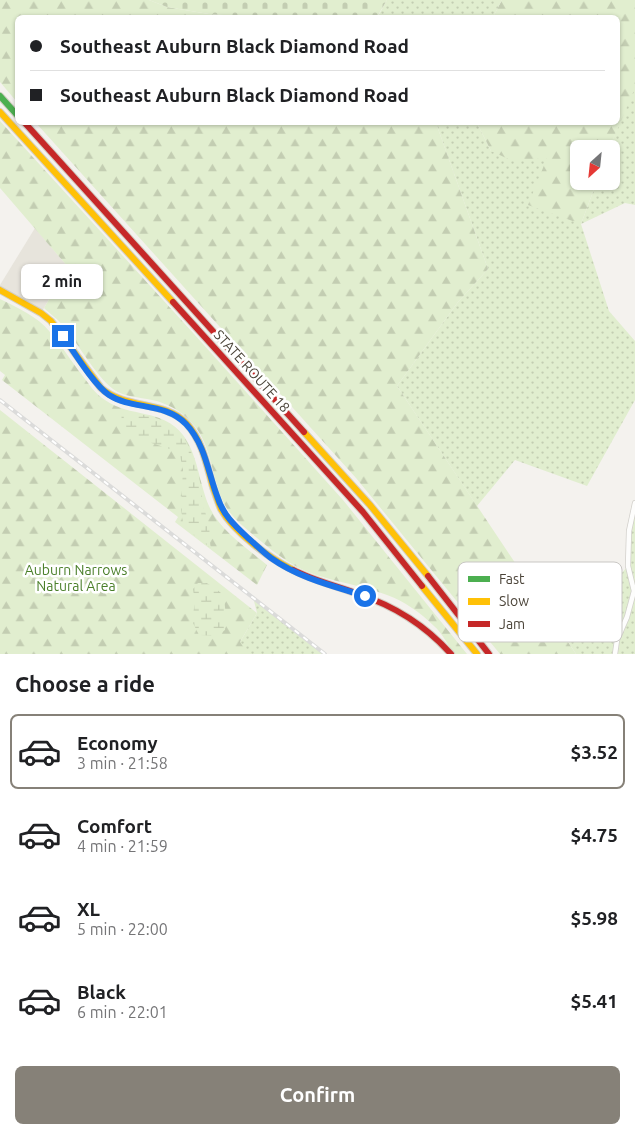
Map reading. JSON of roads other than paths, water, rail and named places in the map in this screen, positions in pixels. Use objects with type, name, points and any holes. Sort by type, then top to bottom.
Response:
[{"type":"main road","points":[[0,96],[15,113]]},
{"type":"main road","name":"STATE ROUTE 18","points":[[0,112],[363,512],[458,630]]},
{"type":"main road","name":"STATE ROUTE 18","points":[[27,125],[370,506],[403,544],[458,614]]},
{"type":"main road","points":[[0,290],[41,313],[51,321],[101,388],[111,396],[158,408],[173,414],[186,423],[196,436],[203,451],[222,510],[230,521],[272,558],[304,576],[370,597],[385,604],[412,619],[451,654]]},
{"type":"main road","name":"STATE ROUTE 18","points":[[467,642],[477,654]]},
{"type":"main road","name":"STATE ROUTE 18","points":[[480,642],[489,654]]},
{"type":"street","points":[[622,628],[634,591],[628,566],[629,531],[635,502]]},
{"type":"railway","points":[[0,400],[325,654]]},
{"type":"park label","name":"Auburn Narrows Natural Area","points":[[76,578]]}]
